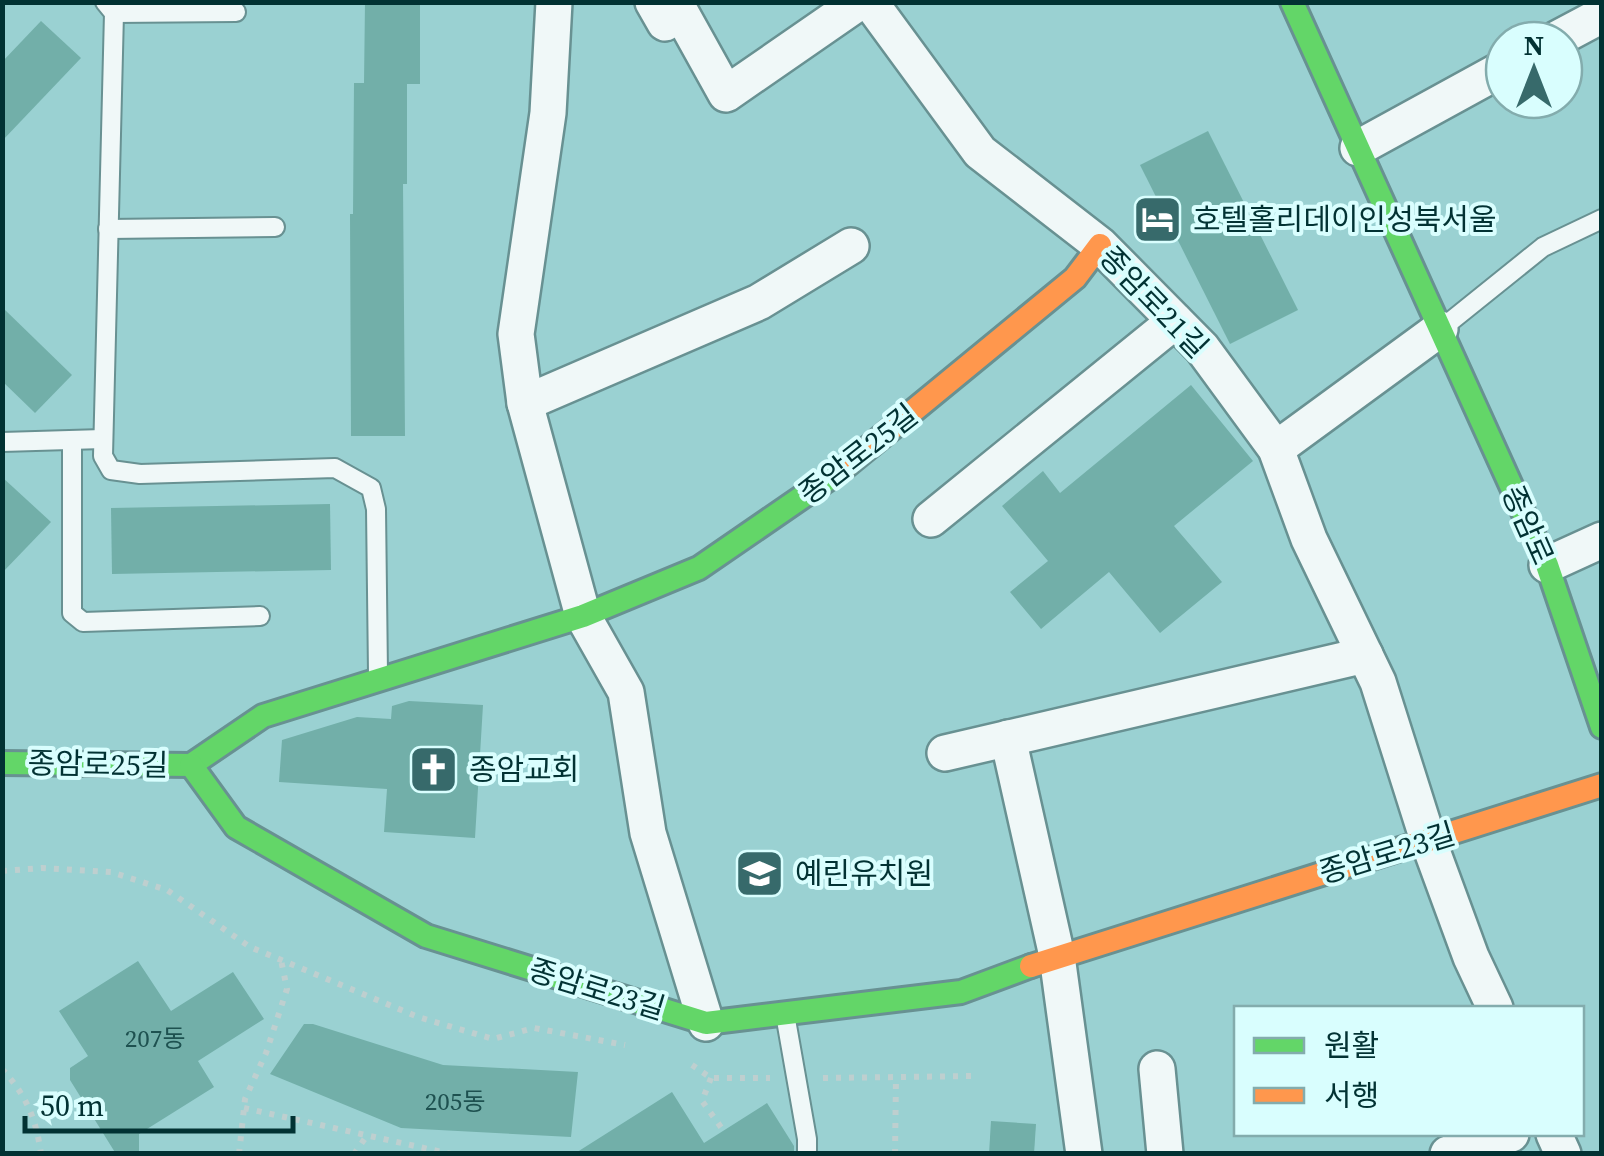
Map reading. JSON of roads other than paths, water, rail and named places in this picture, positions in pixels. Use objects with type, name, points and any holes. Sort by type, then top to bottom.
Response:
[{"type":"street","points":[[554,2],[548,113],[516,334],[525,402],[583,616],[626,692],[648,833],[706,1023]]},
{"type":"street","points":[[653,2],[665,23],[680,13],[726,94],[859,2]]},
{"type":"street","name":"종암로21길","points":[[870,2],[980,152],[1100,245],[1202,348],[1276,449],[1309,539],[1378,682],[1428,840],[1471,957],[1494,1006]]},
{"type":"street","name":"종암로","points":[[1292,2],[1547,565],[1602,727]]},
{"type":"street","points":[[1358,148],[1484,79]]},
{"type":"street","name":"종암로25길","points":[[2,763],[192,765],[262,716],[583,616],[699,568],[830,479],[1075,278],[1100,245]]},
{"type":"street","points":[[525,402],[759,302],[851,246]]},
{"type":"street","points":[[931,518],[1175,321]]},
{"type":"street","points":[[1276,449],[1440,329]]},
{"type":"street","points":[[1547,565],[1602,540]]},
{"type":"street","points":[[945,753],[1364,655]]},
{"type":"street","points":[[1008,738],[1057,956],[1084,1154]]},
{"type":"street","name":"종암로23길","points":[[192,765],[236,828],[426,936],[706,1023],[961,992],[1057,956],[1602,785]]},
{"type":"street","points":[[1157,1070],[1164,1154]]},
{"type":"street","points":[[1448,1154],[1505,1136]]},
{"type":"lane","points":[[236,12],[109,8],[102,456],[111,470],[140,474],[334,468],[371,488],[376,509],[378,680]]},
{"type":"lane","points":[[1440,329],[1544,247],[1602,219]]},
{"type":"lane","points":[[108,229],[275,228]]},
{"type":"lane","points":[[2,442],[102,439]]},
{"type":"lane","points":[[72,440],[72,613],[83,622],[260,616]]},
{"type":"lane","points":[[785,1014],[807,1154]]},
{"type":"place","name":"호텔홀리데이인성북서울","points":[[1158,219]]},
{"type":"place","name":"종암교회","points":[[434,769]]},
{"type":"place","name":"예린유치원","points":[[760,873]]}]
